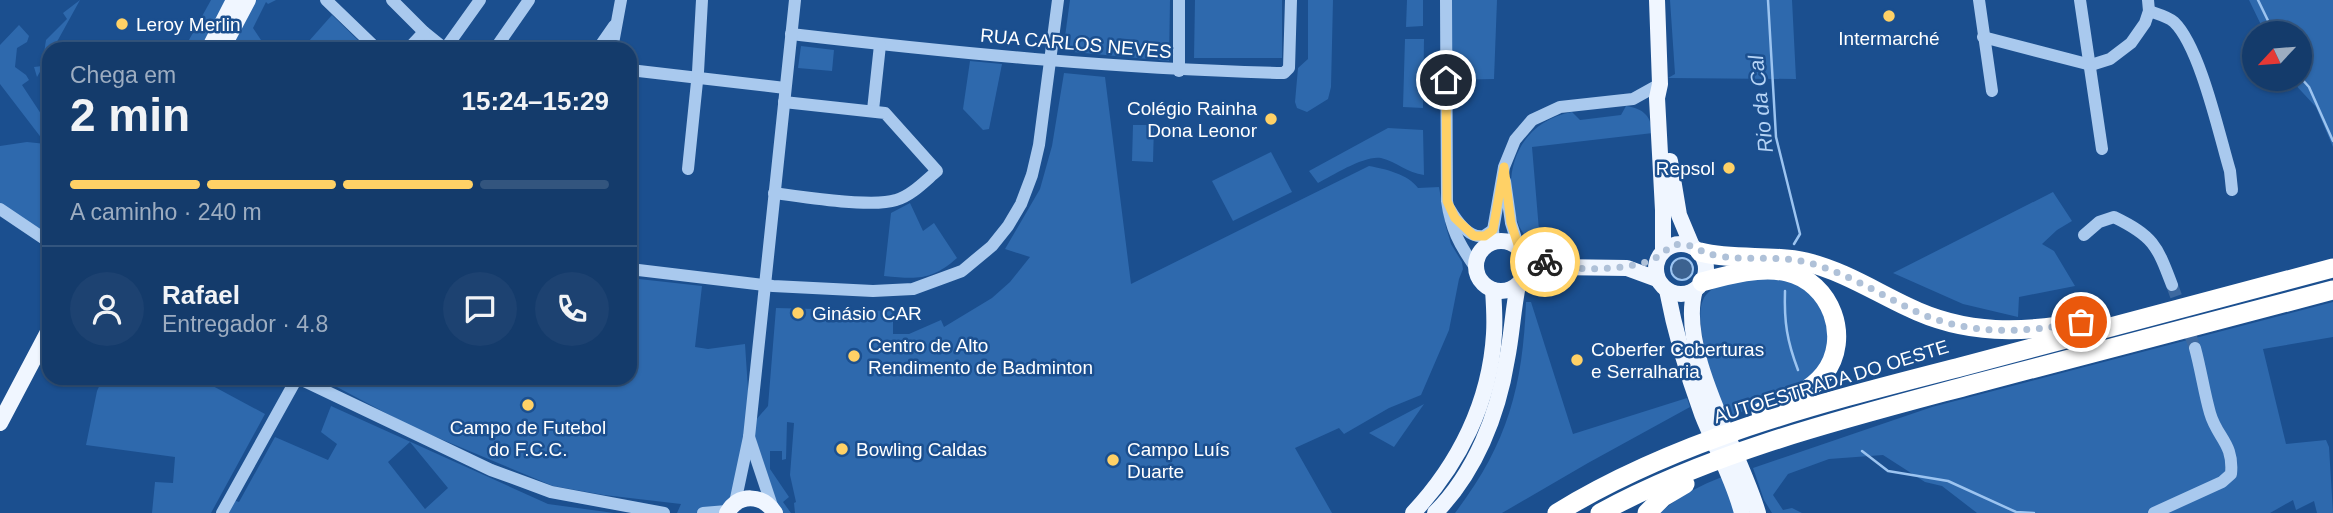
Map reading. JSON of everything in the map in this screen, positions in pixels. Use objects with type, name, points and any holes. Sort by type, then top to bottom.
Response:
[{"type":"highway","points":[[1696,249],[1729,258],[1777,257],[1806,262],[1847,276],[1933,318],[1994,331],[2050,328],[2172,302],[2217,299]]},
{"type":"highway","name":"AUTOESTRADA DO OESTE","points":[[1557,513],[1626,474],[1762,417],[2333,268]]},
{"type":"highway","points":[[1698,286],[1748,273],[1786,272],[1806,280],[1816,288],[1831,309],[1835,320],[1836,343],[1830,365],[1805,391],[1762,417]]},
{"type":"highway","points":[[1600,513],[1623,500],[1699,473],[1731,465],[1756,447],[1783,438],[1911,401],[2333,290]]},
{"type":"highway","points":[[1647,513],[1663,497],[1699,473]]},
{"type":"main road","points":[[213,42],[234,0]]},
{"type":"main road","points":[[226,42],[248,0]]},
{"type":"main road","points":[[1657,0],[1660,84],[1657,98],[1663,210],[1660,254],[1656,264],[1698,402],[1731,479],[1742,513]]},
{"type":"main road","points":[[1660,84],[1664,97],[1675,198],[1681,221],[1706,267],[1692,306],[1700,362],[1758,513]]},
{"type":"main road","points":[[1556,267],[1494,235],[1480,251],[1475,267],[1479,280],[1493,290],[1506,291],[1556,267],[1627,268],[1681,294],[1698,286]]},
{"type":"main road","points":[[1627,268],[1677,244],[1696,249]]},
{"type":"main road","points":[[1435,513],[1460,481],[1486,436],[1499,398],[1520,283],[1526,265],[1520,249]]},
{"type":"main road","points":[[1413,513],[1433,492],[1454,461],[1472,426],[1484,393],[1494,341],[1493,290]]},
{"type":"main road","points":[[0,423],[42,343]]},
{"type":"main road","points":[[730,509],[743,499],[759,499],[774,511]]},
{"type":"street","points":[[326,0],[370,42]]},
{"type":"street","points":[[392,0],[436,42]]},
{"type":"street","points":[[450,42],[480,0]]},
{"type":"street","points":[[500,42],[529,0]]},
{"type":"street","points":[[613,42],[621,0]]},
{"type":"street","points":[[688,169],[698,79],[702,0]]},
{"type":"street","points":[[703,513],[730,509],[748,437],[795,0]]},
{"type":"street","points":[[637,270],[764,284],[873,291],[913,289],[962,271],[992,246],[1008,226],[1021,204],[1032,175],[1039,145],[1058,0]]},
{"type":"street","points":[[1179,0],[1179,71]]},
{"type":"street","name":"RUA CARLOS NEVES","points":[[791,34],[1051,61],[1179,71],[1284,73],[1289,68],[1290,0]]},
{"type":"street","points":[[1446,0],[1447,201],[1450,224],[1458,242],[1475,267]]},
{"type":"street","points":[[1979,0],[1992,92]]},
{"type":"street","points":[[2081,0],[2102,149]]},
{"type":"street","points":[[1983,37],[2091,65],[2110,59],[2131,43],[2145,23],[2148,5],[2171,19],[2184,33],[2194,53],[2230,171],[2232,190]]},
{"type":"street","points":[[603,42],[618,20]]},
{"type":"street","points":[[415,42],[424,32]]},
{"type":"street","points":[[873,110],[880,45]]},
{"type":"street","points":[[637,71],[785,88]]},
{"type":"street","points":[[1447,201],[1455,218],[1474,236],[1494,235],[1504,167],[1515,140],[1532,120],[1560,107],[1633,99],[1660,84]]},
{"type":"street","points":[[1633,99],[1658,115]]},
{"type":"street","points":[[774,193],[869,203],[887,202],[899,200],[937,171],[885,113],[784,102]]},
{"type":"street","points":[[1504,167],[1511,223],[1520,249]]},
{"type":"street","points":[[0,209],[42,239]]},
{"type":"street","points":[[2084,234],[2099,222],[2114,217],[2142,231],[2154,244],[2172,285]]},
{"type":"street","points":[[2154,513],[2222,482],[2231,474],[2229,448],[2211,417],[2195,348]]},
{"type":"street","points":[[222,513],[293,385]]},
{"type":"street","points":[[312,385],[503,475],[579,499],[664,513]]},
{"type":"street","points":[[748,437],[774,511]]},
{"type":"shaded area","points":[[80,0],[57,42],[46,42],[67,19],[63,13]]},
{"type":"shaded area","points":[[211,0],[234,0],[213,42],[188,42]]},
{"type":"shaded area","points":[[255,0],[276,0],[268,4],[266,2],[253,28],[262,42],[232,42]]},
{"type":"shaded area","points":[[1070,0],[1170,0],[1169,61],[1063,51]]},
{"type":"shaded area","points":[[1195,0],[1282,0],[1282,58],[1194,58]]},
{"type":"shaded area","points":[[1308,0],[1333,0],[1331,87],[1328,99],[1307,112],[1297,108],[1295,102],[1298,68],[1308,59]]},
{"type":"shaded area","points":[[1407,0],[1423,0],[1423,26],[1406,27]]},
{"type":"shaded area","points":[[1445,0],[1497,0],[1494,79],[1446,80]]},
{"type":"shaded area","points":[[1670,0],[1792,0],[1796,79],[1668,78],[1675,74]]},
{"type":"shaded area","points":[[2249,0],[2333,0],[2333,147],[2316,107],[2301,91],[2312,91],[2312,21],[2259,21]]},
{"type":"shaded area","points":[[332,15],[360,42],[310,42]]},
{"type":"shaded area","points":[[19,25],[29,36],[27,42],[17,48],[15,67],[29,80],[22,85],[42,115],[42,139],[0,84],[0,45]]},
{"type":"shaded area","points":[[1405,39],[1424,39],[1423,108],[1403,107]]},
{"type":"shaded area","points":[[801,46],[834,50],[832,71],[798,68]]},
{"type":"shaded area","points":[[970,61],[1002,64],[989,129],[983,130],[963,109]]},
{"type":"shaded area","points":[[42,66],[37,77],[34,67]]},
{"type":"shaded area","points":[[1064,73],[1105,77],[1131,284],[1369,166],[1402,176],[1418,188],[1439,187],[1446,227],[1463,269],[1449,330],[1421,395],[1389,408],[1344,434],[1339,428],[1295,448],[1332,513],[795,513],[796,502],[790,475],[794,423],[787,422],[786,459],[782,460],[782,451],[770,451],[770,469],[789,497],[783,502],[791,513],[775,513],[749,439],[735,503],[703,513],[677,513],[681,504],[553,486],[412,427],[333,385],[637,385],[637,279],[702,286],[695,347],[708,349],[745,344],[750,420],[755,421],[768,406],[776,308],[893,311],[893,334],[909,334],[941,320],[944,327],[992,298],[1010,282],[1030,257],[1005,249],[1040,189],[1052,146]]},
{"type":"shaded area","points":[[1626,106],[1645,114],[1653,133],[1532,147],[1541,254],[1522,232],[1513,205],[1512,169],[1526,139],[1538,127],[1553,118],[1572,112],[1580,120],[1621,115]]},
{"type":"shaded area","points":[[1133,125],[1154,125],[1153,162],[1132,161]]},
{"type":"shaded area","points":[[1388,128],[1423,130],[1424,175],[1381,158],[1358,162],[1318,183],[1309,171]]},
{"type":"shaded area","points":[[27,142],[42,144],[42,237],[0,209],[0,146]]},
{"type":"shaded area","points":[[1271,152],[1292,192],[1233,221],[1212,181]]},
{"type":"shaded area","points":[[2053,192],[2072,221],[2042,244],[2054,251],[2075,286],[2019,297],[2018,317],[1963,304],[1893,273]]},
{"type":"shaded area","points":[[910,203],[923,231],[934,223],[957,258],[948,266],[923,277],[884,276],[891,213]]},
{"type":"shaded area","points":[[1682,258],[1690,261],[1693,269],[1690,277],[1682,280],[1674,277],[1671,269],[1674,261]]},
{"type":"shaded area","points":[[1779,278],[1801,287],[1818,303],[1829,338],[1823,360],[1814,373],[1787,393],[1725,418],[1703,341],[1700,311],[1703,300],[1712,290],[1731,282]]},
{"type":"shaded area","points":[[1526,302],[1531,302],[1573,434],[1687,398],[1690,407],[1502,513],[1455,513],[1488,463],[1509,414],[1521,361]]},
{"type":"shaded area","points":[[2333,302],[2333,337],[2263,349],[2286,444],[2326,440],[2329,447],[2333,513],[2317,513],[2314,501],[2296,510],[2293,500],[2270,513],[1977,513],[1942,486],[1925,482],[1883,455],[1829,459],[1788,474],[1773,495],[1783,510],[1792,508],[1802,513],[1772,513],[1764,500],[1753,468],[1932,407]]},
{"type":"shaded area","points":[[100,385],[211,385],[265,414],[211,513],[152,513],[155,482],[173,483],[175,457],[86,445]]},
{"type":"shaded area","points":[[1424,404],[1394,447],[1369,433]]},
{"type":"shaded area","points":[[331,406],[548,504],[614,513],[222,513],[230,499],[239,502],[275,437],[328,460],[337,444],[321,432]],"holes":[[[410,442],[448,488],[425,509],[388,462]]]},
{"type":"shaded area","points":[[1722,477],[1736,513],[1660,513],[1689,492]]},
{"type":"waterway","name":"Rio da Cal","points":[[1768,0],[1776,137],[1800,234],[1794,244]]},
{"type":"waterway","points":[[2258,0],[2268,21]]},
{"type":"waterway","points":[[2311,91],[2333,141]]},
{"type":"waterway","points":[[1785,291],[1787,331],[1798,370]]},
{"type":"waterway","name":"Rio da Cal","points":[[1862,451],[1888,471],[1948,481],[2016,512],[2034,513]]},
{"type":"tunnel","points":[[2172,285],[2195,348]]},
{"type":"way so far","points":[[1545,262],[1556,267],[1627,268],[1658,257],[1669,246],[1685,244],[1700,253],[1729,258],[1777,257],[1806,262],[1847,276],[1920,313],[1980,329],[2025,331],[2081,322]]},
{"type":"place","name":"Intermarché","points":[[1889,16]]},
{"type":"place","name":"Leroy Merlin","points":[[122,24]]},
{"type":"place","name":"Colégio Rainha Dona Leonor","points":[[1271,119]]},
{"type":"place","name":"Repsol","points":[[1729,168]]},
{"type":"place","name":"Ginásio CAR","points":[[798,313]]},
{"type":"place","name":"Centro de Alto Rendimento de Badminton","points":[[854,356]]},
{"type":"place","name":"Coberfer Coberturas e Serralharia","points":[[1577,360]]},
{"type":"place","name":"Campo de Futebol do F.C.C.","points":[[528,405]]},
{"type":"place","name":"Bowling Caldas","points":[[842,449]]},
{"type":"place","name":"Campo Luís Duarte","points":[[1113,460]]},
{"type":"route","points":[[1446,80],[1447,201],[1450,210],[1474,236],[1480,238],[1493,230],[1504,167],[1511,223],[1519,248],[1545,262]]}]
